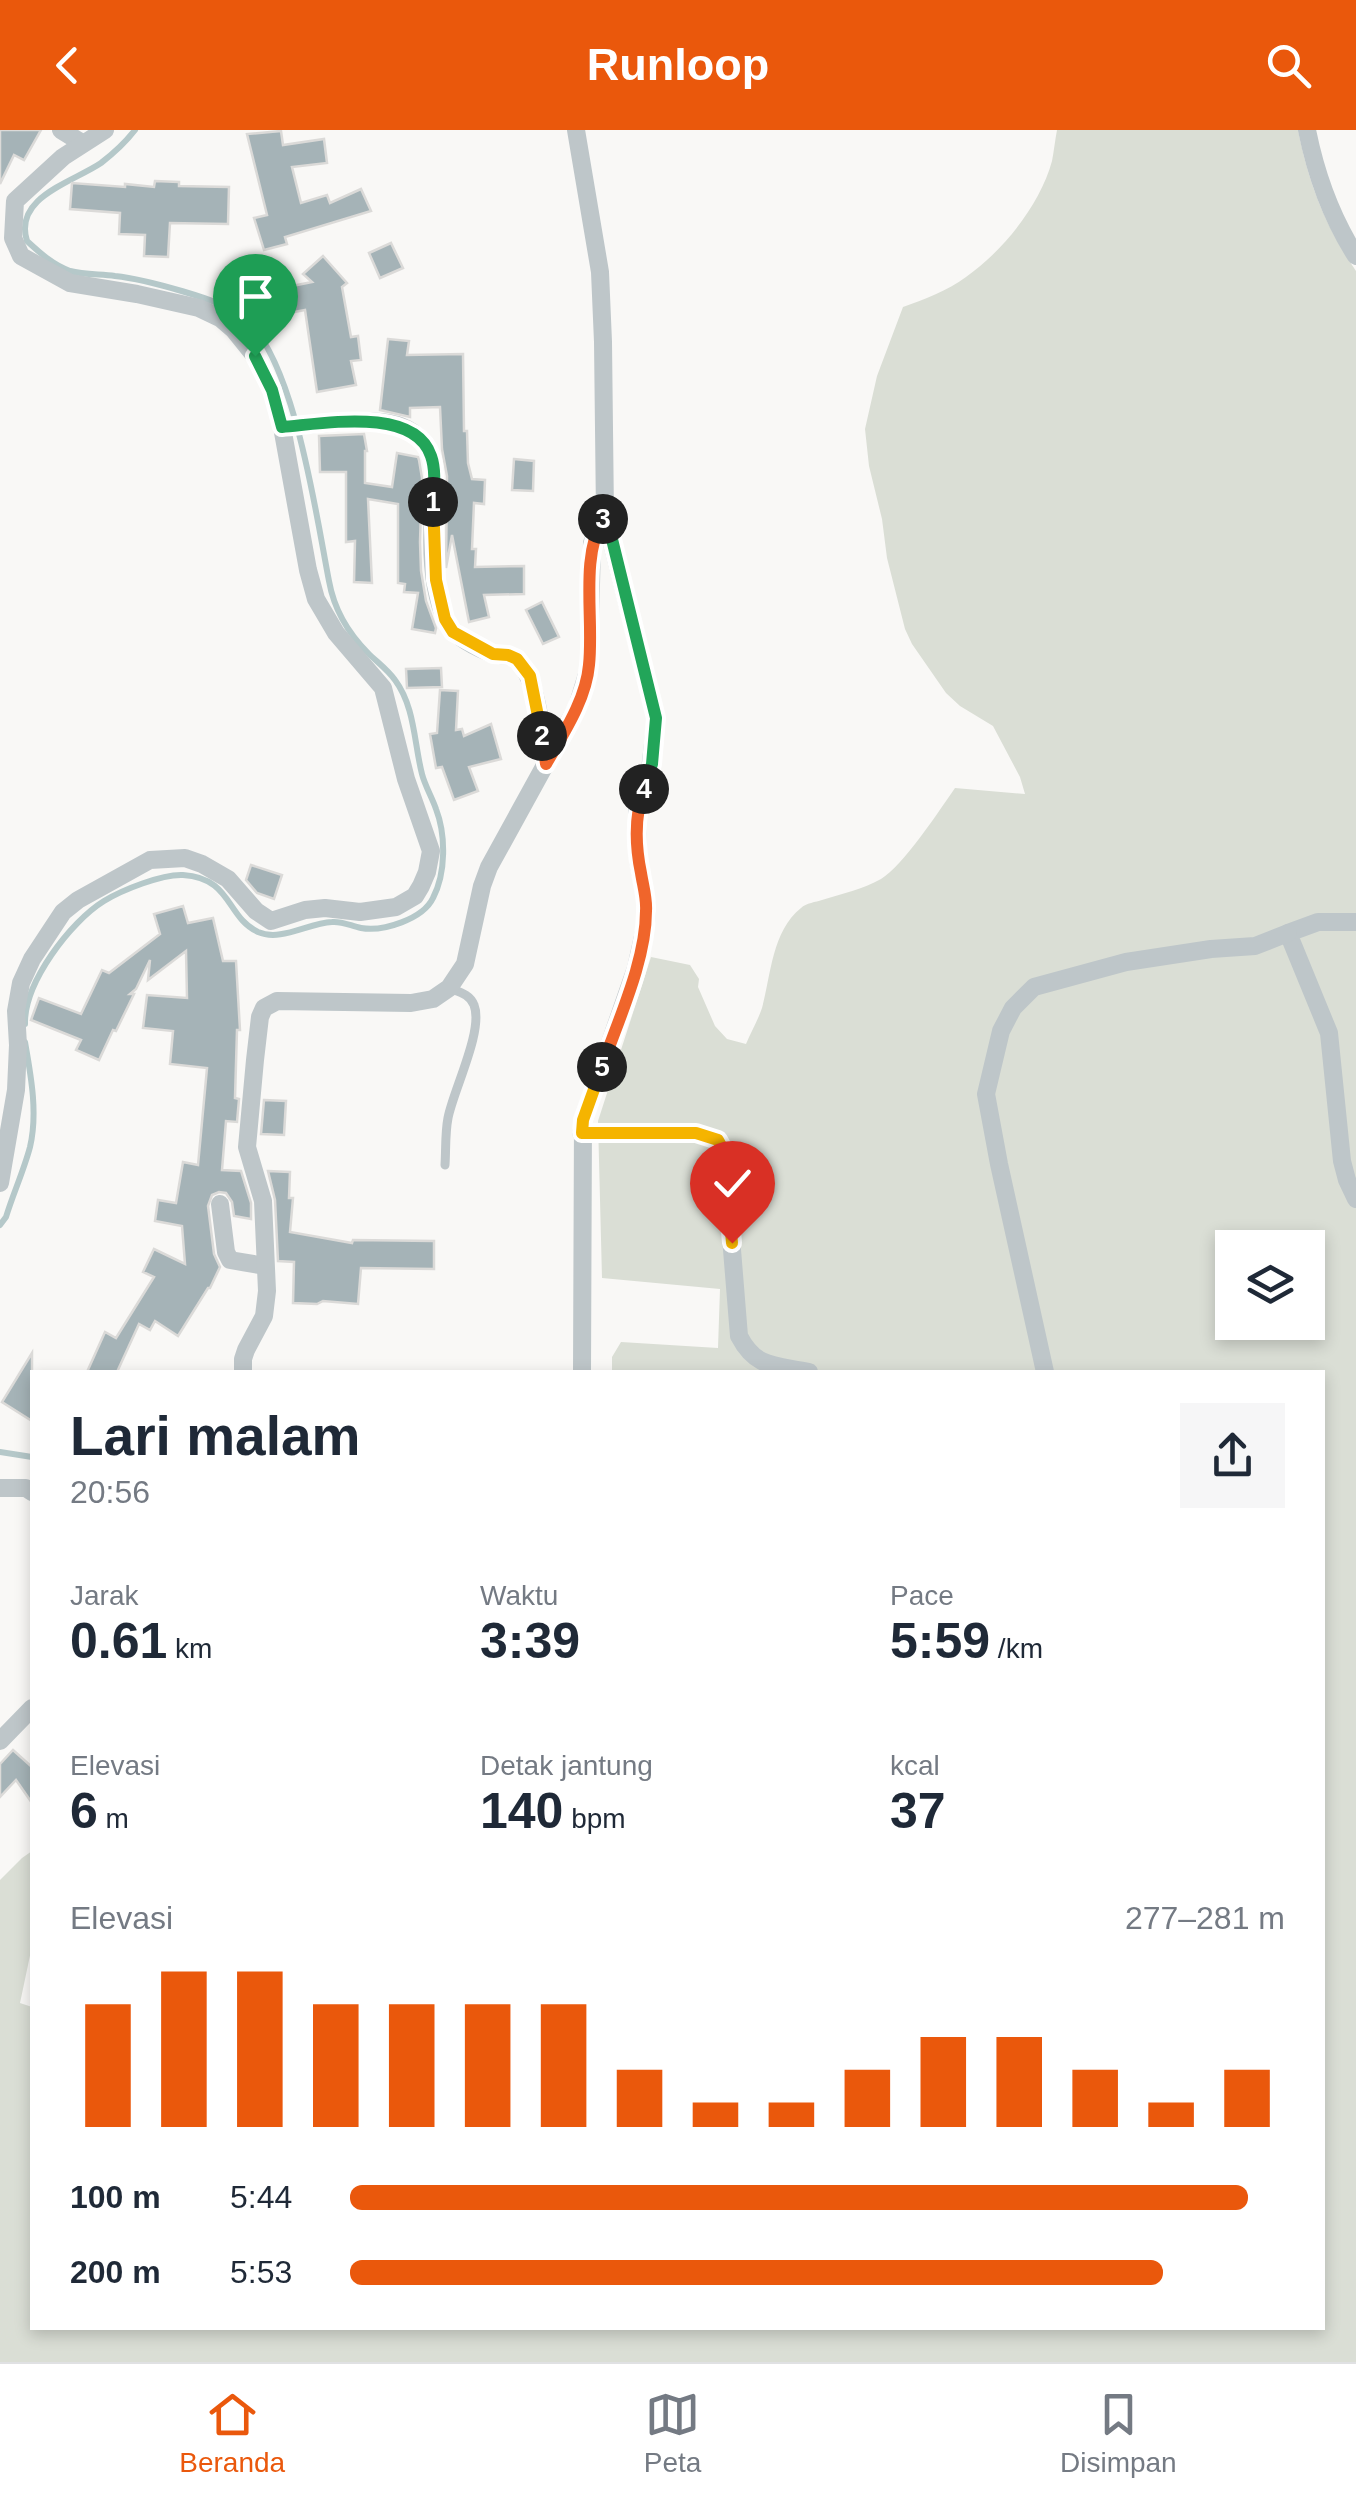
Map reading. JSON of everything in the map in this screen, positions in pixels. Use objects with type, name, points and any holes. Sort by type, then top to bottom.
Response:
[{"type":"street","points":[[61,130],[82,143]]},
{"type":"street","points":[[0,1183],[16,1090],[16,1011],[21,983],[48,933],[63,912],[78,900],[150,860],[185,858],[228,880],[256,911],[271,921],[324,908],[360,912],[396,907],[414,896],[427,872],[431,851],[406,778],[383,688],[336,633],[316,599],[290,426],[255,356],[220,318],[199,308],[70,284],[21,256],[13,238],[15,201],[48,169],[105,130]]},
{"type":"street","points":[[576,130],[600,272],[606,515],[656,718],[650,770],[637,809],[646,924],[636,968],[583,1120],[582,1370]]},
{"type":"street","points":[[1307,130],[1324,193],[1356,256]]},
{"type":"street","points":[[290,426],[394,424],[421,439],[431,455],[436,580],[445,619],[453,632],[493,654],[517,659],[530,676],[546,764]]},
{"type":"street","points":[[243,1370],[243,1360],[264,1316],[267,1291],[263,1201],[247,1147],[260,1017],[264,1008],[277,1001],[425,1001],[450,988],[465,964],[489,868],[577,707],[589,668],[592,543],[606,515]]},
{"type":"street","points":[[1045,1370],[986,1094],[1000,1031],[1013,1008],[1034,987],[1126,962],[1256,946],[1318,922],[1356,922]]},
{"type":"street","points":[[1288,933],[1328,1033],[1342,1162],[1356,1199]]},
{"type":"street","points":[[582,1133],[696,1133],[718,1140],[724,1151],[739,1336],[747,1352],[760,1362],[799,1370]]},
{"type":"street","points":[[220,1204],[230,1260],[266,1266]]},
{"type":"street","points":[[0,1478],[29,1490]]},
{"type":"street","points":[[0,1488],[29,1490]]},
{"type":"street","points":[[0,1740],[30,1710]]},
{"type":"lane","points":[[445,1165],[448,1118],[471,1044],[476,1011],[467,995],[450,988]]},
{"type":"shaded area","points":[[1057,130],[1298,130],[1320,204],[1356,271],[1356,2362],[0,2362],[0,1880],[30,1852],[30,1956],[20,2003],[30,2006],[30,2330],[1325,2330],[1325,1370],[612,1370],[612,1357],[621,1342],[718,1348],[720,1289],[602,1278],[598,1121],[651,957],[690,965],[699,979],[698,987],[715,1026],[727,1039],[746,1044],[762,1008],[778,941],[801,908],[867,886],[890,872],[955,788],[1025,794],[993,726],[946,693],[905,629],[887,558],[865,429],[877,376],[903,307],[959,282],[980,266],[1029,210],[1046,178]]},
{"type":"building","points":[[0,130],[41,130],[24,160],[14,155],[0,184]]},
{"type":"building","points":[[281,131],[283,145],[324,139],[327,163],[292,167],[301,203],[327,195],[330,203],[361,189],[371,211],[285,237],[287,244],[264,250],[254,218],[267,215],[247,134]]},
{"type":"building","points":[[155,181],[179,182],[179,186],[229,187],[228,224],[170,223],[168,257],[144,256],[145,235],[119,234],[120,213],[70,209],[72,183],[154,187]]},
{"type":"building","points":[[391,243],[403,268],[380,278],[369,253]]},
{"type":"building","points":[[323,256],[347,283],[342,287],[351,337],[358,336],[361,360],[351,361],[356,385],[317,392],[305,310],[294,312],[291,296],[265,318],[248,297],[266,282],[272,290],[312,282],[303,274]]},
{"type":"building","points":[[388,339],[409,341],[407,355],[463,354],[468,463],[472,479],[485,480],[484,504],[474,503],[475,567],[524,566],[524,594],[484,595],[489,617],[469,622],[452,535],[446,568],[447,476],[440,407],[410,408],[410,417],[380,410]]},
{"type":"building","points":[[364,434],[365,483],[392,487],[397,453],[418,457],[422,478],[421,571],[435,633],[412,629],[418,593],[404,592],[405,584],[398,583],[398,504],[368,499],[372,583],[354,582],[355,541],[346,542],[346,472],[320,472],[319,436]]},
{"type":"building","points":[[514,459],[534,461],[533,491],[512,490]]},
{"type":"building","points":[[542,602],[559,637],[543,644],[526,610]]},
{"type":"building","points":[[441,668],[442,687],[407,688],[406,669]]},
{"type":"building","points":[[440,690],[458,691],[456,730],[462,729],[464,736],[491,724],[501,759],[469,767],[478,791],[454,800],[442,767],[436,768],[430,734],[437,733]]},
{"type":"building","points":[[251,865],[282,875],[274,899],[257,893],[246,880]]},
{"type":"building","points":[[183,906],[188,923],[213,918],[223,961],[236,961],[240,1030],[235,1098],[239,1099],[237,1122],[226,1121],[222,1170],[241,1171],[251,1203],[251,1219],[234,1216],[226,1193],[212,1195],[208,1206],[214,1254],[220,1267],[178,1336],[155,1321],[150,1330],[139,1324],[118,1370],[88,1370],[105,1332],[116,1338],[154,1277],[143,1272],[154,1249],[185,1264],[182,1226],[155,1221],[158,1200],[176,1203],[183,1162],[198,1165],[207,1068],[170,1064],[173,1031],[143,1028],[147,995],[187,998],[186,951],[148,980],[150,960],[99,1060],[76,1050],[81,1040],[31,1020],[39,998],[81,1014],[102,970],[109,973],[160,934],[154,914]]},
{"type":"building","points":[[264,1100],[286,1101],[284,1135],[261,1134]]},
{"type":"building","points":[[268,1171],[290,1172],[290,1232],[352,1243],[434,1241],[434,1269],[361,1268],[358,1304],[293,1303],[294,1262],[278,1261],[275,1200]]},
{"type":"building","points":[[32,1353],[30,1420],[2,1402]]},
{"type":"building","points":[[13,1750],[30,1765],[30,1800],[16,1780],[0,1797],[0,1764]]},
{"type":"waterway","points":[[25,1024],[32,990],[64,938],[104,901],[142,884],[174,875],[199,878],[220,890],[248,925],[258,932],[276,935],[332,922],[370,929],[402,922],[428,905],[442,866],[439,819],[422,774],[407,702],[392,676],[354,637],[334,601],[301,441],[290,402],[262,338],[234,310],[144,281],[70,271],[27,241],[25,226],[37,202],[101,163],[135,130]]},
{"type":"waterway","points":[[0,1225],[22,1173],[32,1134],[33,1094],[25,1042]]},
{"type":"waterway","points":[[0,1452],[30,1457]]},
{"type":"route","points":[[255,356],[272,390],[282,427],[394,424],[421,439],[431,455],[436,580],[445,619],[453,632],[493,654],[517,659],[530,676],[546,764],[577,707],[589,668],[592,543],[606,515],[656,718],[650,770],[637,809],[646,924],[636,968],[583,1120],[582,1133],[696,1133],[718,1140],[724,1151],[732,1243]]}]
